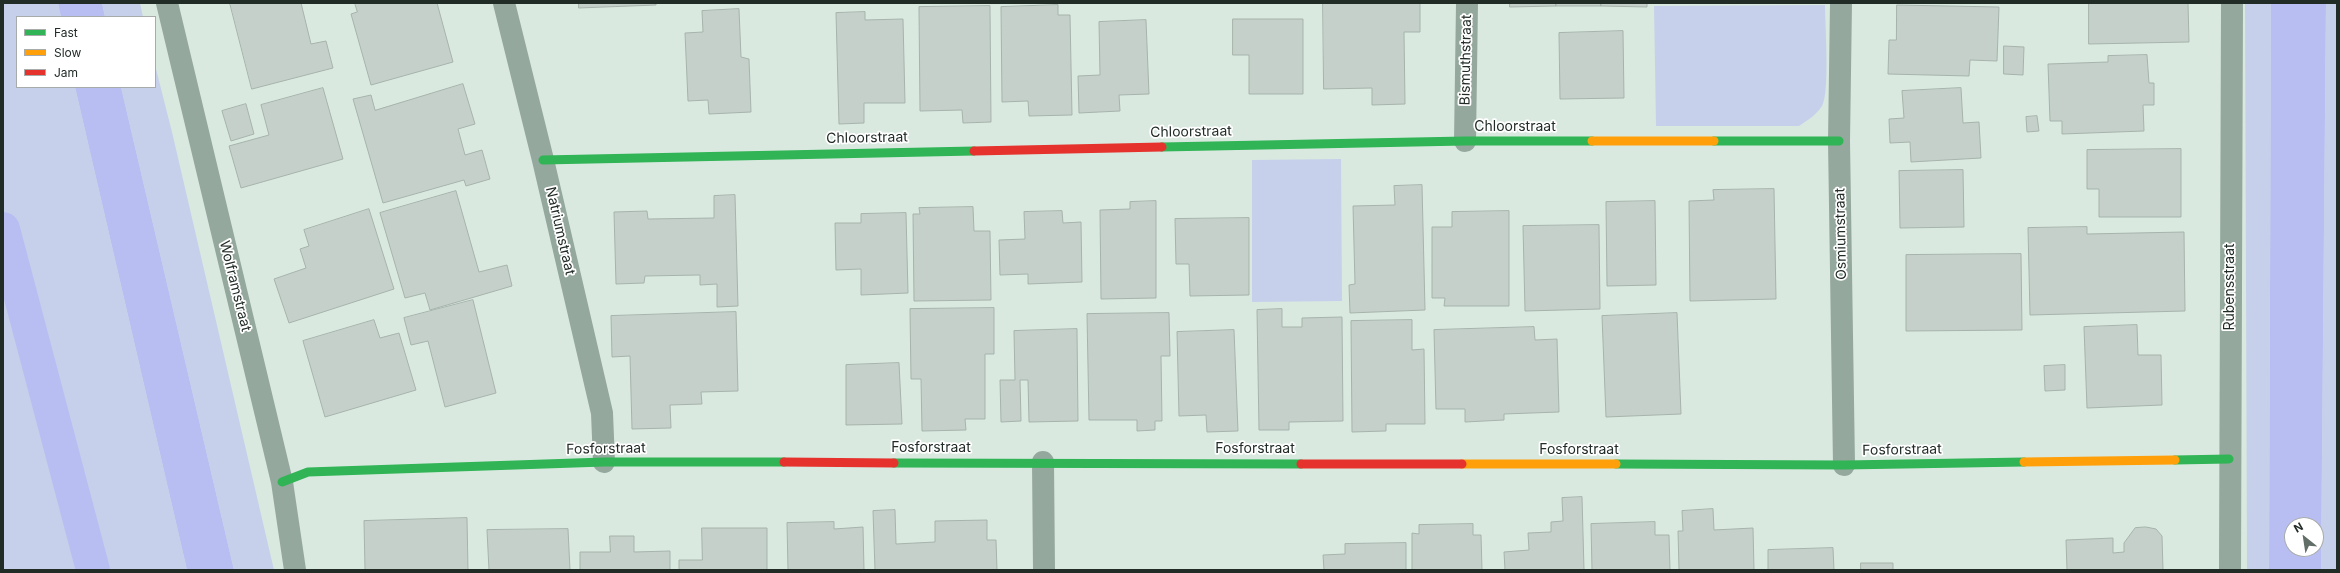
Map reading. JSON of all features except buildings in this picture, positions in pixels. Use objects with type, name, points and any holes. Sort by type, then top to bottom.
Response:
[{"type":"street","name":"Wolframstraat","points":[[167,3],[282,482],[295,570]]},
{"type":"street","name":"Natriumstraat","points":[[504,3],[543,160],[602,413],[604,462]]},
{"type":"street","name":"Bismuthstraat","points":[[1465,141],[1467,3]]},
{"type":"street","name":"Osmiumstraat","points":[[1841,3],[1840,141],[1844,465]]},
{"type":"street","name":"Rubensstraat","points":[[2230,570],[2229,459],[2232,3]]},
{"type":"street","name":"Chloorstraat","points":[[543,160],[1465,141],[1840,141]]},
{"type":"street","name":"Fosforstraat","points":[[282,482],[308,472],[604,462],[1844,465],[2229,459]]},
{"type":"street","points":[[1043,462],[1044,570]]},
{"type":"shaded area","points":[[3,3],[58,3],[61,16],[16,16],[16,88],[75,88],[187,570],[3,570]]},
{"type":"shaded area","points":[[102,3],[140,3],[143,16],[105,16]]},
{"type":"shaded area","points":[[2245,3],[2271,3],[2269,570],[2247,570]]},
{"type":"shaded area","points":[[2326,3],[2337,3],[2337,570],[2321,570],[2321,557],[2324,557],[2324,517],[2321,517]]},
{"type":"shaded area","points":[[1825,5],[1826,87],[1822,106],[1809,119],[1799,126],[1656,126],[1654,6]]},
{"type":"shaded area","points":[[156,69],[274,570],[234,570],[121,88],[156,88]]},
{"type":"shaded area","points":[[1341,159],[1342,301],[1252,302],[1252,160]]},
{"type":"water","points":[[58,3],[102,3],[105,16],[61,16]]},
{"type":"water","points":[[2271,3],[2326,3],[2321,517],[2284,517],[2284,557],[2321,557],[2321,570],[2269,570]]},
{"type":"water","points":[[75,88],[121,88],[234,570],[187,570]]},
{"type":"waterway","points":[[3,229],[93,570]]},
{"type":"traffic: fast","points":[[1162,147],[1465,141],[1592,141]]},
{"type":"traffic: fast","points":[[1714,141],[1839,141]]},
{"type":"traffic: fast","points":[[543,160],[974,151]]},
{"type":"traffic: fast","points":[[2175,460],[2229,459]]},
{"type":"traffic: fast","points":[[282,482],[308,472],[604,462],[784,462]]},
{"type":"traffic: fast","points":[[1616,464],[1844,465],[2024,462]]},
{"type":"traffic: fast","points":[[894,463],[1301,464]]},
{"type":"traffic: slow","points":[[1592,141],[1714,141]]},
{"type":"traffic: slow","points":[[2024,462],[2175,460]]},
{"type":"traffic: slow","points":[[1462,464],[1616,464]]},
{"type":"traffic: jam","points":[[974,151],[1162,147]]},
{"type":"traffic: jam","points":[[784,462],[894,463]]},
{"type":"traffic: jam","points":[[1301,464],[1462,464]]}]
